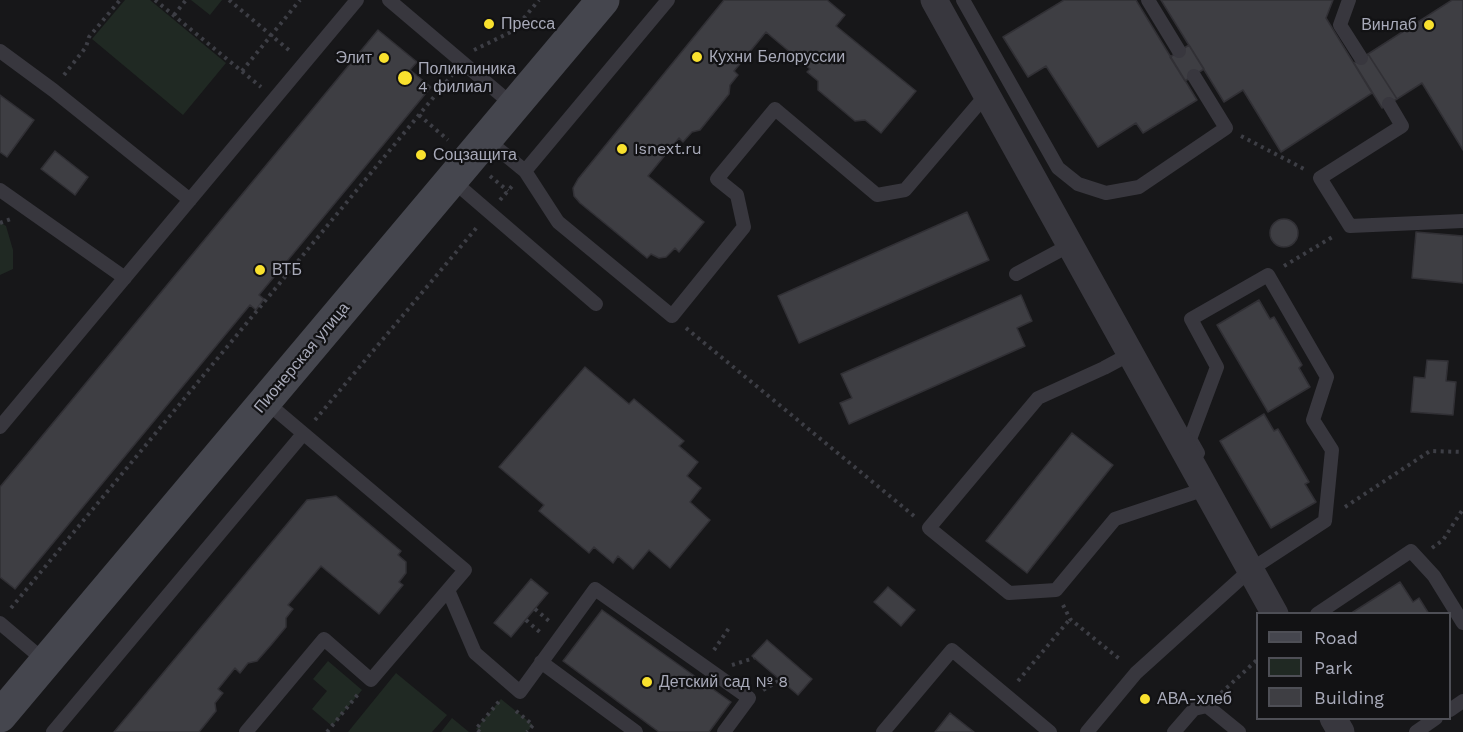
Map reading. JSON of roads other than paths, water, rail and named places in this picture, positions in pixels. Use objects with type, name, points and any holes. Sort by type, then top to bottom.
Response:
[{"type":"main road","name":"Пионерская улица","points":[[0,716],[603,0]]},
{"type":"street","points":[[934,0],[1205,489],[1255,566],[1274,612]]},
{"type":"lane","points":[[0,427],[357,0]]},
{"type":"lane","points":[[389,0],[514,106]]},
{"type":"lane","points":[[525,171],[668,0]]},
{"type":"lane","points":[[963,0],[1058,168],[1078,184],[1106,193],[1138,187],[1226,128],[1194,75]]},
{"type":"lane","points":[[1148,0],[1179,51]]},
{"type":"lane","points":[[1349,0],[1340,24],[1361,58]]},
{"type":"lane","points":[[0,51],[53,90],[190,200]]},
{"type":"lane","points":[[486,139],[525,171],[558,222],[672,316],[744,227],[737,195],[717,179],[775,109],[878,195],[905,190],[986,95]]},
{"type":"lane","points":[[1389,104],[1402,126],[1320,178],[1350,226],[1463,221]]},
{"type":"lane","points":[[452,180],[596,304]]},
{"type":"lane","points":[[0,190],[125,278]]},
{"type":"lane","points":[[1016,274],[1070,245]]},
{"type":"lane","points":[[1087,732],[1136,673],[1255,566],[1325,521],[1332,450],[1313,420],[1328,377],[1268,275],[1191,319],[1217,367],[1190,439],[1255,566]]},
{"type":"lane","points":[[1130,354],[1038,398],[929,528],[1009,593],[1056,591],[1115,519],[1205,489]]},
{"type":"lane","points":[[246,732],[324,639],[371,680],[465,570],[265,401]]},
{"type":"lane","points":[[53,732],[303,434]]},
{"type":"lane","points":[[1320,612],[1411,551],[1434,576],[1463,623]]},
{"type":"lane","points":[[448,590],[475,653],[520,692],[596,589],[749,698],[724,732]]},
{"type":"lane","points":[[2,625],[46,662]]},
{"type":"lane","points":[[883,732],[952,650],[1050,732]]},
{"type":"lane","points":[[541,662],[636,732]]},
{"type":"lane","points":[[1174,732],[1194,708],[1207,706],[1239,732]]},
{"type":"lane","points":[[1416,732],[1434,720]]},
{"type":"place","name":"Пресса","points":[[489,24]]},
{"type":"place","name":"Винлаб","points":[[1429,25]]},
{"type":"place","name":"Кухни Белоруссии","points":[[697,57]]},
{"type":"place","name":"Элит","points":[[384,58]]},
{"type":"place","name":"Поликлиника 4 филиал","points":[[405,78]]},
{"type":"place","name":"Isnext.ru","points":[[622,149]]},
{"type":"place","name":"Соцзащита","points":[[421,155]]},
{"type":"place","name":"ВТБ","points":[[260,270]]},
{"type":"place","name":"Детский сад № 8","points":[[647,682]]},
{"type":"place","name":"АВА-хлеб","points":[[1145,699]]}]
